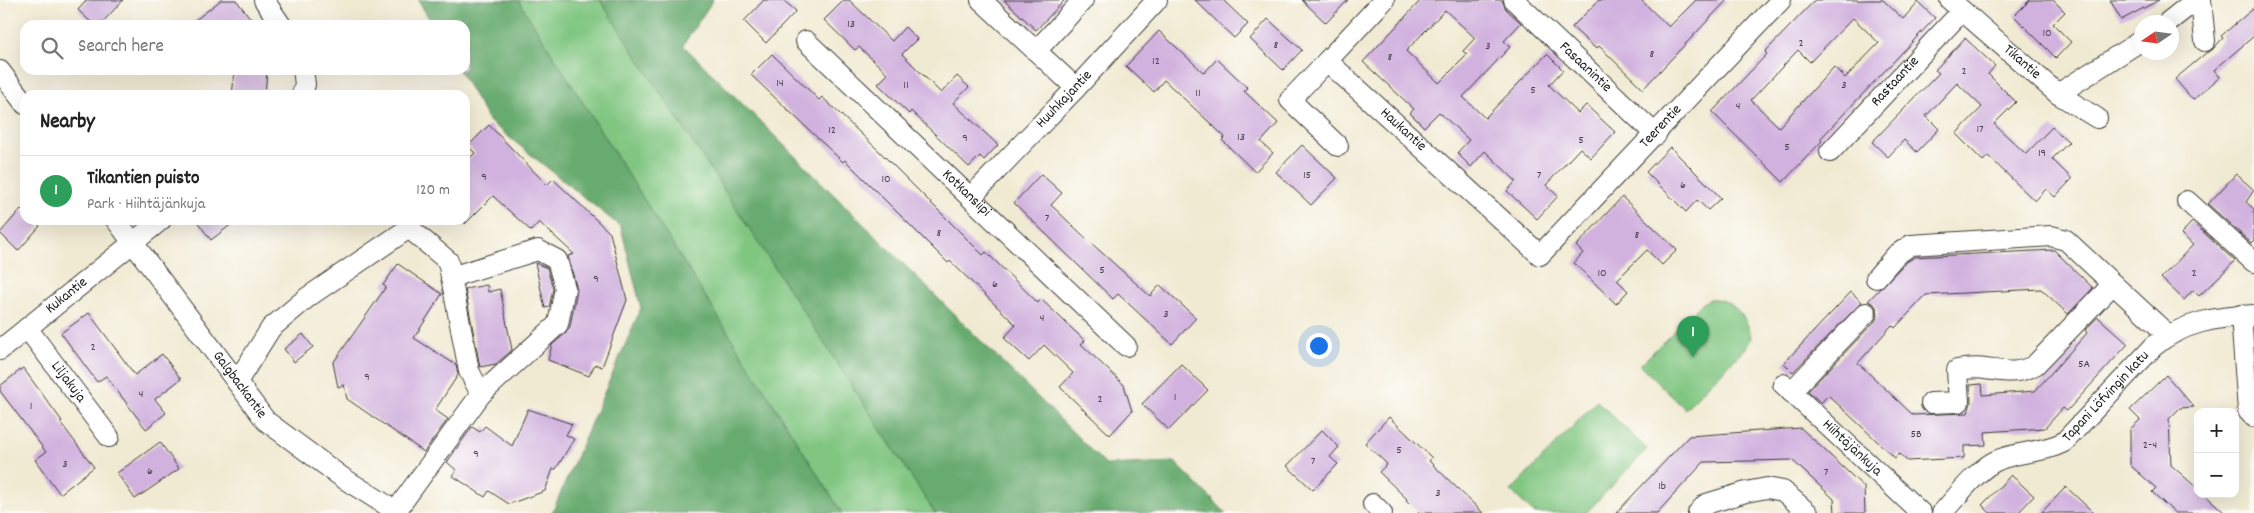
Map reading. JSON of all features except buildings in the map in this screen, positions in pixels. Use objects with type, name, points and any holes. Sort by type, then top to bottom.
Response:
[{"type":"street","points":[[264,0],[278,20]]},
{"type":"street","points":[[982,0],[1076,88]]},
{"type":"street","points":[[1036,50],[1083,0]]},
{"type":"street","name":"Huuhkajantie","points":[[971,198],[1157,0]]},
{"type":"street","points":[[1338,146],[1290,100],[1384,0]]},
{"type":"street","name":"Fasaanintie","points":[[1514,0],[1656,135]]},
{"type":"street","name":"Teerentie","points":[[1540,255],[1656,135],[1781,0]]},
{"type":"street","points":[[2177,15],[2196,0]]},
{"type":"street","points":[[2201,0],[2205,41]]},
{"type":"street","name":"Tikantie","points":[[1956,5],[2058,94],[2097,118]]},
{"type":"street","name":"Rastaantie","points":[[1830,152],[1956,5]]},
{"type":"street","name":"Kotkansiipi","points":[[806,41],[1126,346]]},
{"type":"street","points":[[2058,94],[2134,45]]},
{"type":"street","name":"Haukantie","points":[[1328,61],[1540,255]]},
{"type":"street","points":[[0,72],[20,98]]},
{"type":"street","points":[[303,90],[304,75]]},
{"type":"street","points":[[2187,201],[2254,262]]},
{"type":"street","name":"Galgbackantie","points":[[120,225],[266,421],[343,478],[397,512]]},
{"type":"street","name":"Kukantie","points":[[0,350],[154,225]]},
{"type":"street","points":[[236,382],[271,328],[308,297],[409,228],[448,261],[470,371],[481,394]]},
{"type":"street","points":[[1876,278],[1896,254],[1911,245],[2050,236],[2066,240],[2168,335]]},
{"type":"street","points":[[397,512],[481,394],[558,324],[564,288],[557,260],[538,250],[451,277]]},
{"type":"street","points":[[1930,403],[1959,402],[1958,370],[1984,368],[2008,373],[2024,371],[2035,365],[2113,284]]},
{"type":"street","name":"Hiihtäjänkuja","points":[[1866,312],[1787,388],[1921,513]]},
{"type":"street","points":[[2248,315],[2248,411],[2254,416]]},
{"type":"street","name":"Tapani Löfvingin katu","points":[[1942,513],[1979,473],[1995,460],[2046,450],[2064,442],[2154,346],[2168,335],[2196,322],[2248,315]]},
{"type":"street","name":"Liljakuja","points":[[27,328],[109,437]]},
{"type":"street","points":[[1698,513],[1706,504],[1767,488],[1783,492],[1808,513]]},
{"type":"green space","points":[[418,0],[518,0],[842,513],[552,513],[641,308],[621,227],[489,121],[462,75],[470,75],[470,20],[430,20]]},
{"type":"green space","points":[[518,0],[600,0],[935,513],[842,513]]},
{"type":"green space","points":[[600,0],[713,0],[683,45],[1106,465],[1175,462],[1226,513],[935,513]]},
{"type":"green space","points":[[1710,299],[1718,299],[1725,302],[1738,311],[1747,324],[1751,339],[1746,348],[1685,409],[1640,365],[1702,303]]},
{"type":"green space","points":[[1597,401],[1647,449],[1586,513],[1534,513],[1511,491]]},
{"type":"place","name":"Tikantien puisto","points":[[1693,357]]}]
